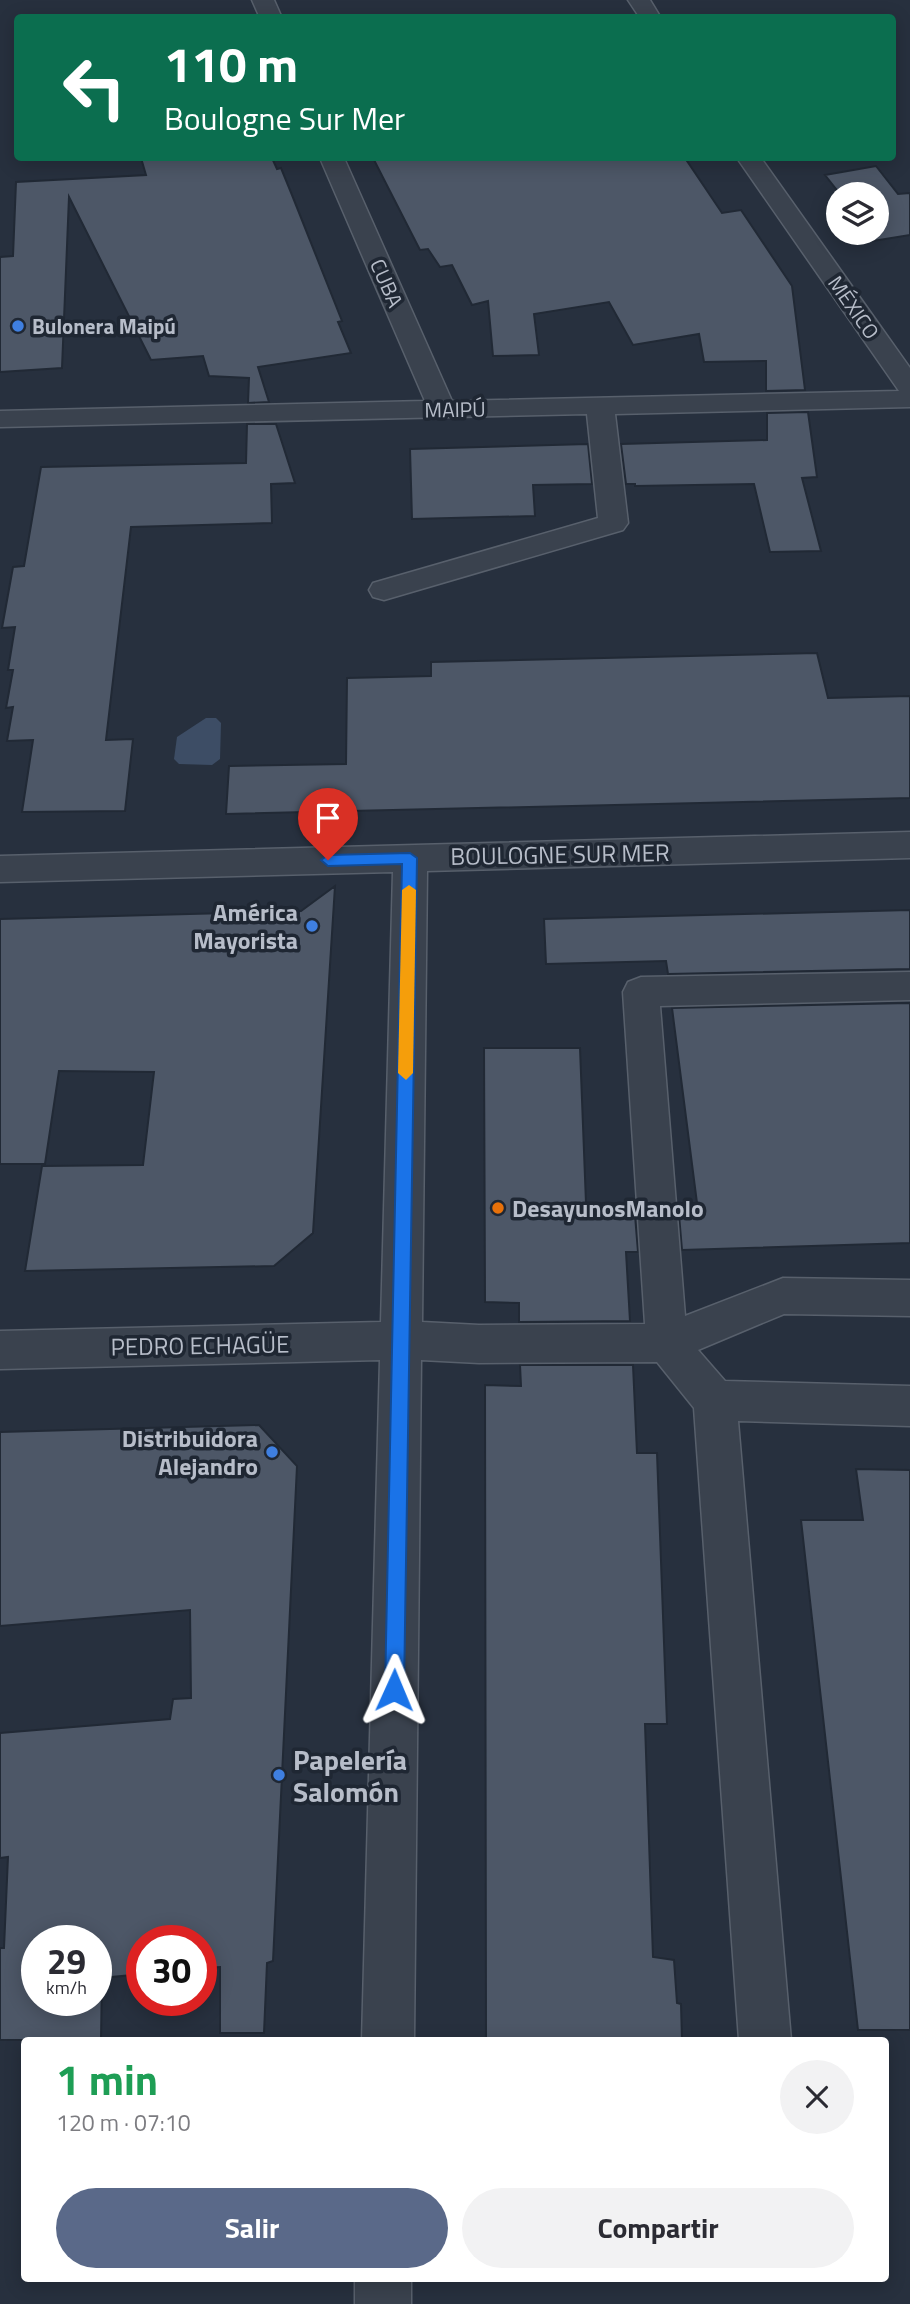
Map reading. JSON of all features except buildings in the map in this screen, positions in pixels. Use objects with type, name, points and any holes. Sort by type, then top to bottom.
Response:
[{"type":"street","name":"CUBA","points":[[333,161],[442,409]]},
{"type":"street","name":"MÉXICO","points":[[751,161],[910,387]]},
{"type":"street","name":"MAIPÚ","points":[[0,419],[910,399]]},
{"type":"street","points":[[384,590],[613,523],[600,406]]},
{"type":"street","name":"BOULOGNE SUR MER","points":[[0,869],[910,845]]},
{"type":"street","points":[[388,2037],[410,858]]},
{"type":"street","points":[[765,2037],[715,1401],[667,1343],[641,992],[910,986]]},
{"type":"street","points":[[667,1343],[783,1296],[910,1298]]},
{"type":"street","name":"PEDRO ECHAGÜE","points":[[0,1350],[401,1340],[479,1344],[667,1343]]},
{"type":"street","points":[[715,1401],[910,1406]]},
{"type":"street","points":[[383,2282],[383,2304]]},
{"type":"water","points":[[206,718],[216,718],[221,723],[220,759],[212,765],[179,764],[174,759],[177,737]]},
{"type":"slow traffic","points":[[406,1073],[409,890]]},
{"type":"place","name":"Bulonera Maipú","points":[[18,326]]},
{"type":"place","name":"América Mayorista","points":[[312,926]]},
{"type":"place","name":"DesayunosManolo","points":[[498,1208]]},
{"type":"place","name":"Distribuidora Alejandro","points":[[272,1452]]},
{"type":"place","name":"Papelería Salomón","points":[[279,1775]]},
{"type":"route","points":[[328,860],[410,858],[394,1690]]}]
